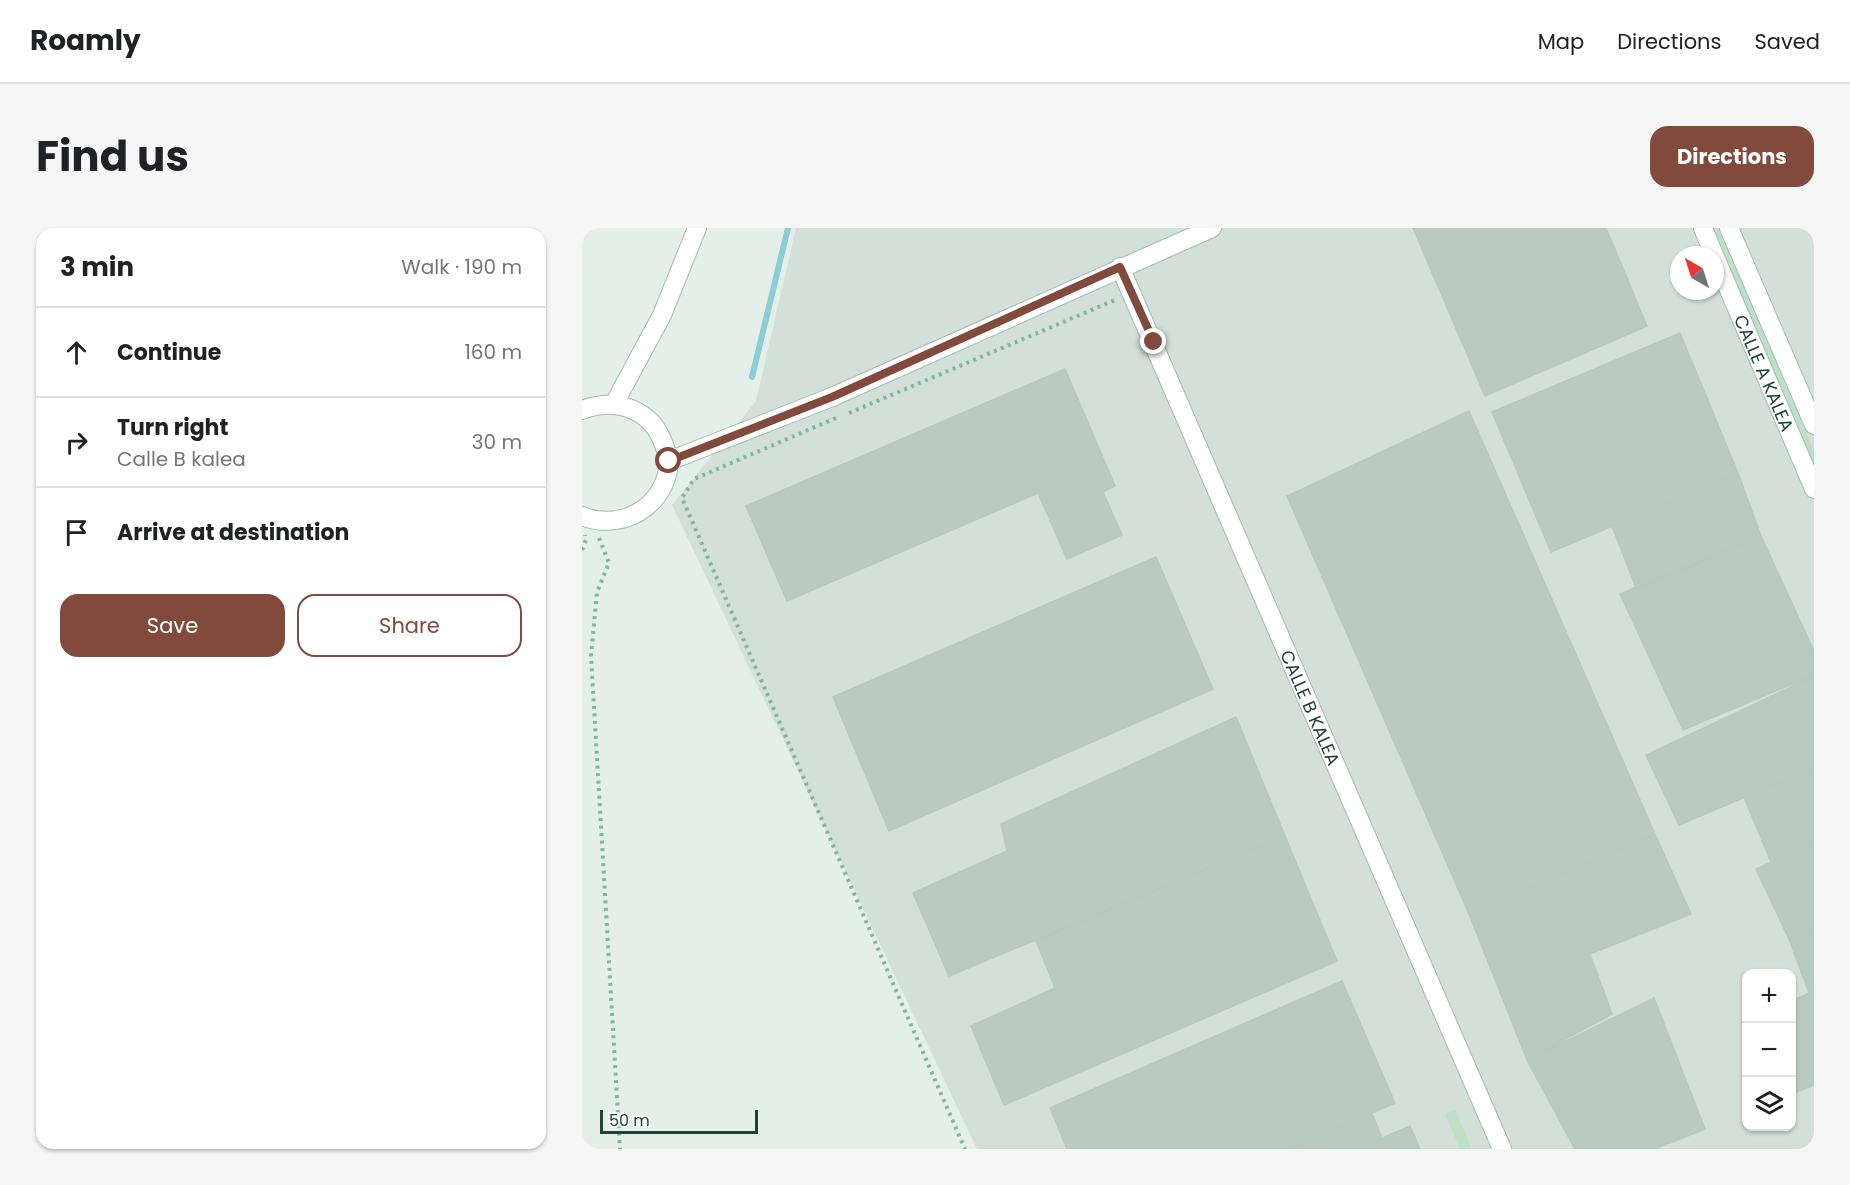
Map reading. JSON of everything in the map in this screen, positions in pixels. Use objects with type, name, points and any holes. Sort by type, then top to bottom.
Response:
[{"type":"street","points":[[614,404],[662,315],[697,228]]},
{"type":"street","points":[[669,461],[832,397],[1212,228]]},
{"type":"street","name":"CALLE A KALEA","points":[[1703,228],[1711,246]]},
{"type":"street","name":"CALLE A KALEA","points":[[1729,228],[1814,424]]},
{"type":"street","name":"CALLE B KALEA","points":[[1120,267],[1502,1149]]},
{"type":"street","name":"CALLE A KALEA","points":[[1724,277],[1814,489]]},
{"type":"street","points":[[582,410],[596,405],[614,404],[633,409],[649,420],[661,436],[669,461],[660,492],[647,507],[631,517],[612,522],[587,518]]},
{"type":"path","points":[[965,1149],[682,498],[694,479],[1133,293]]},
{"type":"path","points":[[587,518],[609,564],[597,592],[591,656],[620,1149]]},
{"type":"shaded area","points":[[796,228],[1814,228],[1814,1149],[977,1149],[672,505],[756,401]]},
{"type":"green space","points":[[1712,228],[1718,228],[1814,451],[1814,466],[1724,256],[1724,246],[1720,246]]},
{"type":"green space","points":[[1455,1110],[1472,1149],[1460,1149],[1445,1114]]},
{"type":"building","points":[[1413,228],[1606,228],[1647,326],[1485,396]]},
{"type":"building","points":[[1680,333],[1738,473],[1551,552],[1492,412]]},
{"type":"building","points":[[1065,369],[1115,486],[1103,492],[1122,535],[1067,559],[1038,493],[787,601],[746,506]]},
{"type":"building","points":[[1469,411],[1655,834],[1469,914],[1287,496]]},
{"type":"building","points":[[1738,473],[1761,536],[1637,590],[1612,526]]},
{"type":"building","points":[[1761,536],[1814,651],[1814,675],[1683,730],[1620,594]]},
{"type":"building","points":[[1156,557],[1213,689],[889,831],[833,697]]},
{"type":"building","points":[[1814,676],[1814,768],[1679,825],[1646,755]]},
{"type":"building","points":[[1236,717],[1285,836],[949,976],[913,893],[1007,851],[1001,824]]},
{"type":"building","points":[[1814,768],[1814,843],[1771,862],[1744,797]]},
{"type":"building","points":[[1655,834],[1691,914],[1590,954],[1612,1014],[1527,1060],[1469,914]]},
{"type":"building","points":[[1285,836],[1337,961],[1004,1105],[971,1026],[1055,988],[1036,941]]},
{"type":"building","points":[[1814,843],[1814,929],[1789,939],[1756,869]]},
{"type":"building","points":[[1814,929],[1814,1085],[1796,1092],[1796,999],[1809,993],[1789,939]]},
{"type":"building","points":[[1342,981],[1395,1103],[1288,1149],[1067,1149],[1050,1108]]},
{"type":"building","points":[[1654,998],[1705,1129],[1655,1149],[1575,1149],[1527,1060]]},
{"type":"building","points":[[1372,1113],[1382,1138],[1410,1126],[1420,1149],[1288,1149]]},
{"type":"waterway","points":[[752,377],[788,228]]},
{"type":"route","points":[[669,461],[832,397],[1120,267],[1154,342]]}]
